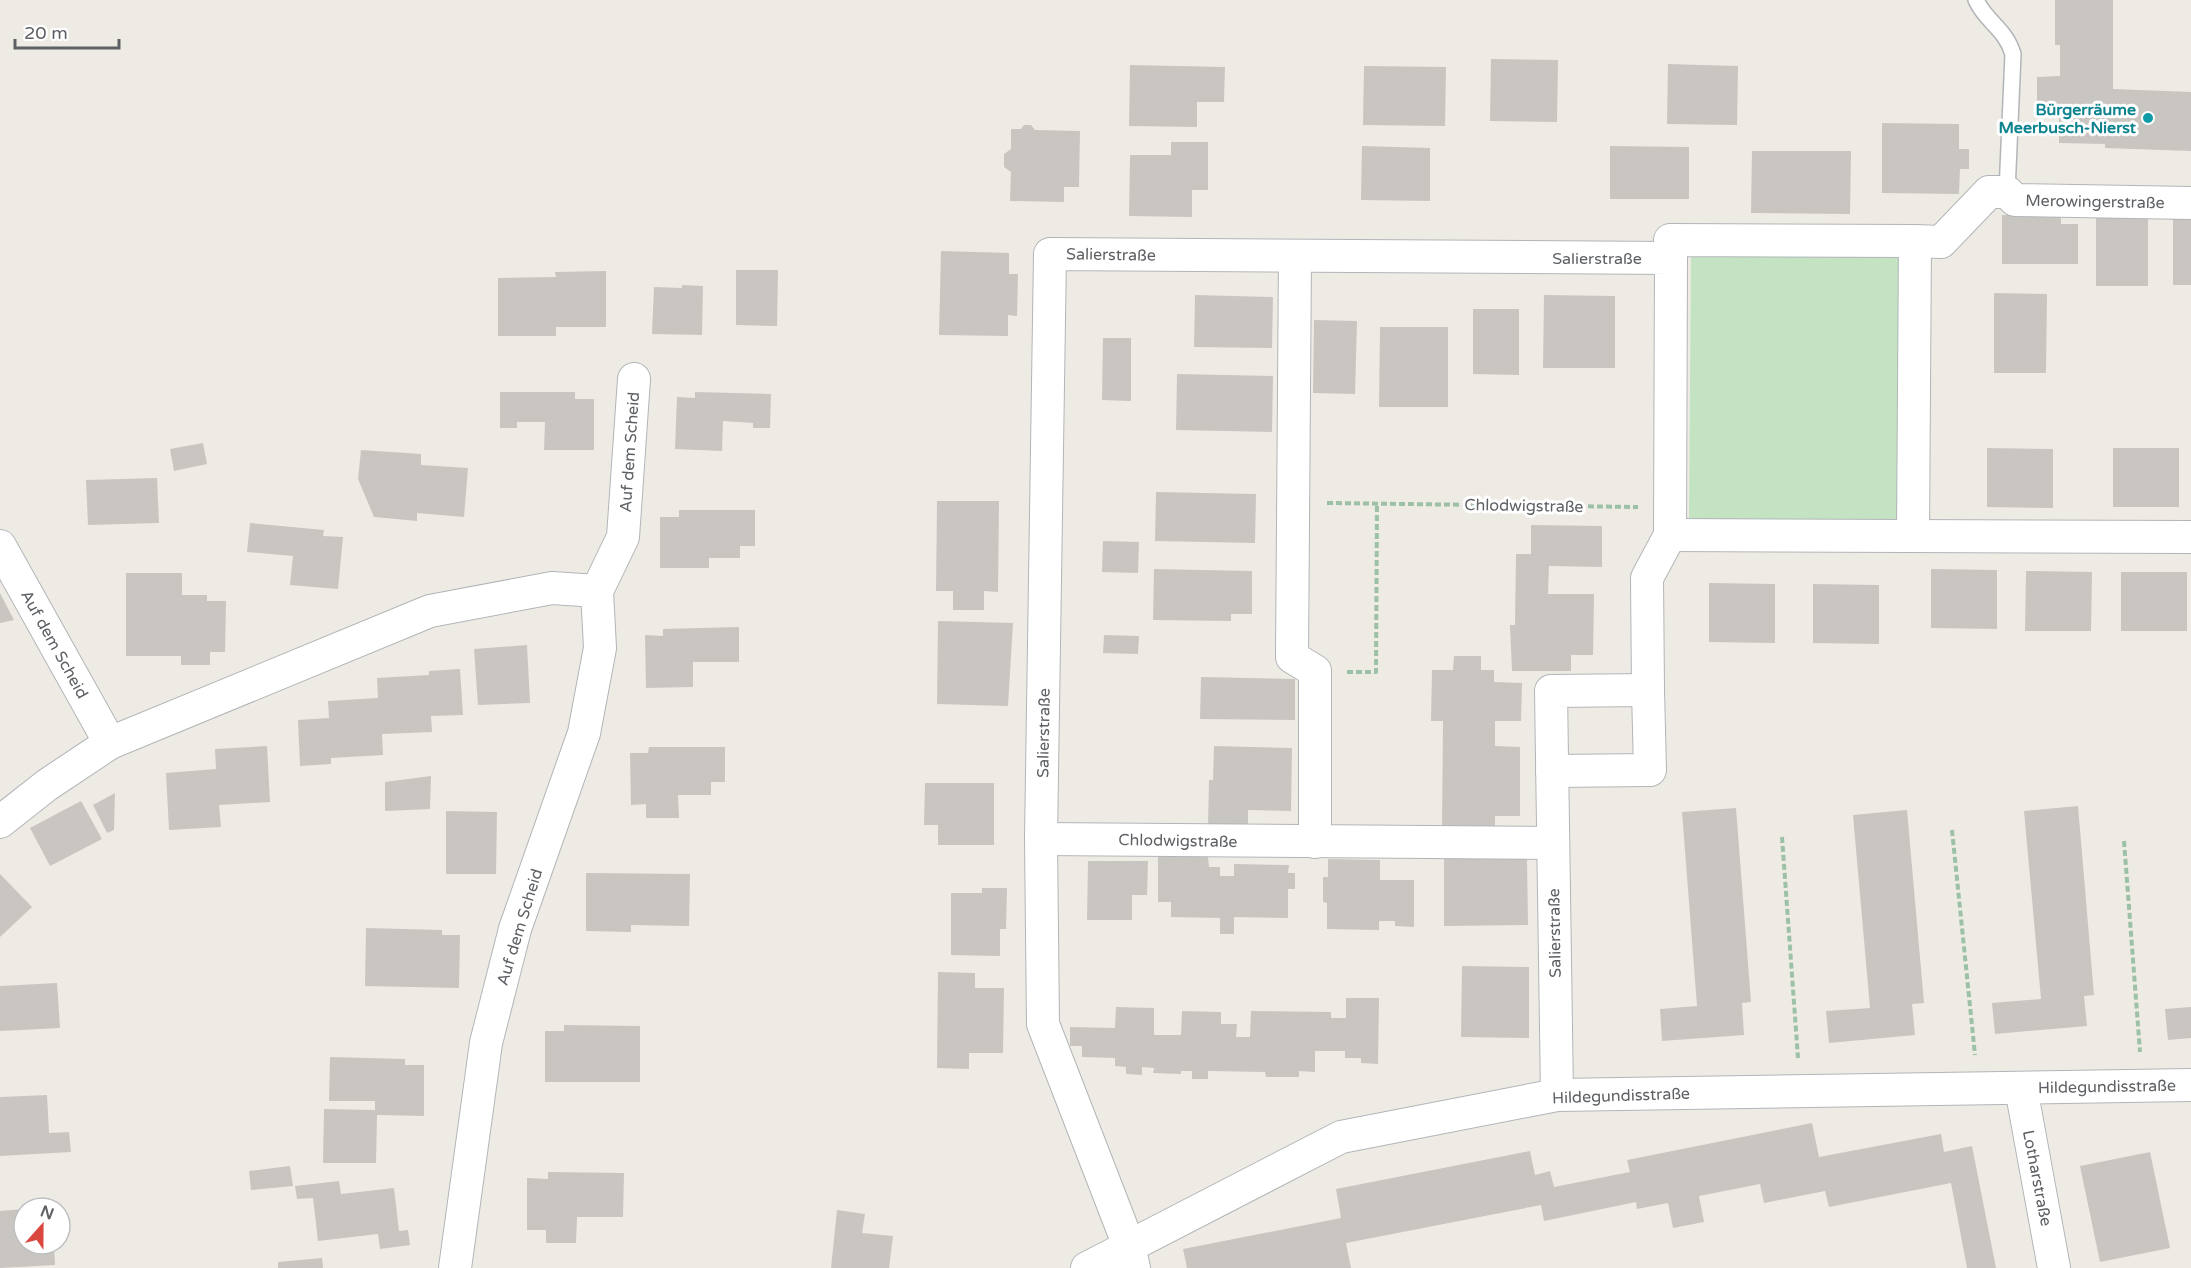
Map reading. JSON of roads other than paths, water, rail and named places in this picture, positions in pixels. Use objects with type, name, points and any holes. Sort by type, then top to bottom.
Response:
[{"type":"street","name":"Merowingerstraße","points":[[1671,258],[1670,240],[1941,242],[1989,192],[2007,192],[2015,200],[2191,202]]},
{"type":"street","points":[[1914,536],[1915,241]]},
{"type":"street","name":"Salierstraße","points":[[1131,1257],[1043,1024],[1041,839],[1050,254],[1671,258]]},
{"type":"street","points":[[1295,256],[1292,657],[1314,671],[1315,842]]},
{"type":"street","points":[[1552,771],[1650,770],[1647,578],[1670,521],[1671,258]]},
{"type":"street","name":"Auf dem Scheid","points":[[455,1268],[486,1043],[516,928],[584,733],[600,648],[597,591],[623,537],[634,380]]},
{"type":"street","points":[[1670,521],[1914,536],[2191,537]]},
{"type":"street","name":"Auf dem Scheid","points":[[0,546],[110,743]]},
{"type":"street","points":[[0,822],[47,785],[110,743],[430,611],[552,588],[597,591]]},
{"type":"street","name":"Salierstraße","points":[[1557,1095],[1551,691],[1648,690]]},
{"type":"street","name":"Chlodwigstraße","points":[[1041,839],[1552,843]]},
{"type":"street","name":"Hildegundisstraße","points":[[1087,1268],[1131,1257],[1341,1137],[1557,1095],[2191,1085]]},
{"type":"street","name":"Lotharstraße","points":[[2021,1088],[2054,1268]]},
{"type":"lane","points":[[1976,0],[1980,8],[2008,38],[2013,54],[2007,192]]},
{"type":"place","name":"Bürgerräume Meerbusch-Nierst","points":[[2148,118]]}]
